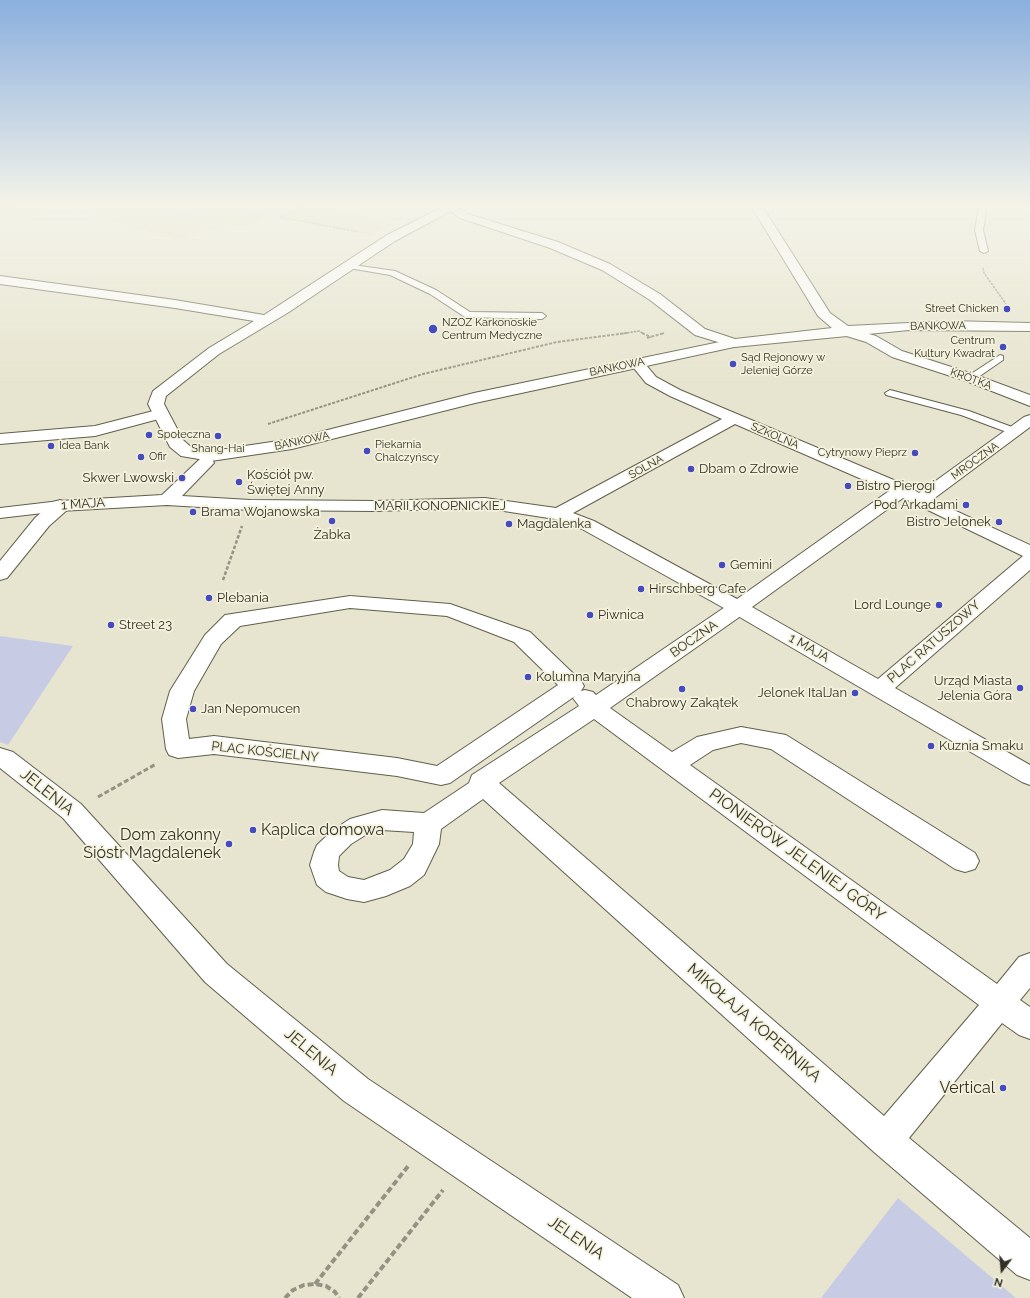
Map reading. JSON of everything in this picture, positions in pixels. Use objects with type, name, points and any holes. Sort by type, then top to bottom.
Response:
[{"type":"street","name":"BANKOWA","points":[[348,267],[214,351],[159,394],[156,404],[176,443],[181,448],[208,459],[292,444],[474,398],[636,362],[734,343],[845,331],[949,325],[1030,327]]},
{"type":"street","points":[[605,267],[655,297],[700,332],[734,343]]},
{"type":"street","points":[[794,267],[825,316],[845,331]]},
{"type":"street","points":[[0,280],[175,304],[250,316],[265,320]]},
{"type":"street","name":"KRÓTKA","points":[[845,331],[871,339],[897,354],[971,378],[1030,401]]},
{"type":"street","name":"SZKOLNA","points":[[636,362],[651,380],[675,393],[902,490],[920,501]]},
{"type":"street","points":[[0,439],[95,431],[161,414]]},
{"type":"street","name":"SOLNA","points":[[559,514],[733,419]]},
{"type":"street","name":"MROCZNA","points":[[920,501],[1016,432],[1030,420]]},
{"type":"street","points":[[167,500],[208,459]]},
{"type":"street","name":"BOCZNA","points":[[428,824],[482,783],[594,708],[738,608],[902,490]]},
{"type":"street","name":"MARII KONOPNICKIEJ","points":[[167,500],[250,505],[374,506],[485,503],[559,514],[588,525],[738,608]]},
{"type":"street","name":"1 MAJA","points":[[0,513],[60,506],[167,500]]},
{"type":"street","points":[[920,501],[1030,552]]},
{"type":"street","points":[[0,574],[42,522],[60,506]]},
{"type":"street","name":"PLAC RATUSZOWY","points":[[1030,560],[879,690],[1030,776]]},
{"type":"street","points":[[178,749],[174,719],[182,691],[213,640],[233,620],[350,602],[450,610],[522,638],[594,708]]},
{"type":"street","name":"1 MAJA","points":[[738,608],[879,690]]},
{"type":"street","name":"PLAC KOŚCIELNY","points":[[178,749],[214,746],[396,767],[441,776],[573,686]]},
{"type":"street","name":"PIONIERÓW JELENIEJ GÓRY","points":[[594,708],[1030,1025]]},
{"type":"street","points":[[672,764],[706,742],[741,735],[777,742],[965,860]]},
{"type":"street","name":"JELENIA","points":[[0,757],[4,758],[72,811],[216,973],[356,1090],[665,1298]]},
{"type":"street","name":"MIKOŁAJA KOPERNIKA","points":[[482,783],[886,1140],[1030,1262]]},
{"type":"street","points":[[886,1140],[1030,966]]},
{"type":"lane","points":[[352,267],[392,274],[433,292],[468,316],[542,316]]},
{"type":"lane","points":[[971,378],[1000,358]]},
{"type":"lane","points":[[890,393],[926,402],[1016,432]]},
{"type":"path","points":[[265,425],[423,374],[557,342],[640,331],[650,337]]},
{"type":"path","points":[[223,580],[250,505]]},
{"type":"path","points":[[127,782],[178,749]]},
{"type":"path","points":[[315,1284],[406,1169]]},
{"type":"path","points":[[358,1298],[441,1193]]},
{"type":"path","points":[[285,1298],[293,1290],[304,1285],[315,1284],[326,1286],[335,1292],[339,1298]]},
{"type":"shaded area","points":[[0,636],[73,646],[8,745],[0,742]]},
{"type":"shaded area","points":[[898,1198],[1016,1298],[821,1298]]},
{"type":"place","name":"Street Chicken","points":[[1007,309]]},
{"type":"place","name":"NZOZ Karkonoskie Centrum Medyczne","points":[[433,329]]},
{"type":"place","name":"Centrum Kultury Kwadrat","points":[[1003,347]]},
{"type":"place","name":"Sąd Rejonowy w Jeleniej Górze","points":[[733,364]]},
{"type":"place","name":"Społeczna","points":[[149,435]]},
{"type":"place","name":"Shang-Hai","points":[[218,436]]},
{"type":"place","name":"Idea Bank","points":[[51,446]]},
{"type":"place","name":"Piekarnia Chalczyńscy","points":[[367,451]]},
{"type":"place","name":"Cytrynowy Pieprz","points":[[915,453]]},
{"type":"place","name":"Ofir","points":[[141,457]]},
{"type":"place","name":"Dbam o Zdrowie","points":[[691,469]]},
{"type":"place","name":"Skwer Lwowski","points":[[182,478]]},
{"type":"place","name":"Kościół pw. Świętej Anny","points":[[239,482]]},
{"type":"place","name":"Bistro Pierogi","points":[[848,486]]},
{"type":"place","name":"Pod Arkadami","points":[[966,505]]},
{"type":"place","name":"Brama Wojanowska","points":[[193,512]]},
{"type":"place","name":"Żabka","points":[[332,521]]},
{"type":"place","name":"Bistro Jelonek","points":[[999,522]]},
{"type":"place","name":"Magdalenka","points":[[509,524]]},
{"type":"place","name":"Gemini","points":[[722,565]]},
{"type":"place","name":"Hirschberg Cafe","points":[[641,589]]},
{"type":"place","name":"Plebania","points":[[209,598]]},
{"type":"place","name":"Lord Lounge","points":[[939,605]]},
{"type":"place","name":"Piwnica","points":[[590,615]]},
{"type":"place","name":"Street 23","points":[[111,625]]},
{"type":"place","name":"Kolumna Maryjna","points":[[528,677]]},
{"type":"place","name":"Urząd Miasta Jelenia Góra","points":[[1020,688]]},
{"type":"place","name":"Chabrowy Zakątek","points":[[682,689]]},
{"type":"place","name":"Jelonek ItalJan","points":[[855,693]]},
{"type":"place","name":"Jan Nepomucen","points":[[193,709]]},
{"type":"place","name":"Kuznia Smaku","points":[[931,746]]},
{"type":"place","name":"Kaplica domowa","points":[[253,830]]},
{"type":"place","name":"Dom zakonny Sióstr Magdalenek","points":[[229,844]]},
{"type":"place","name":"Vertical","points":[[1003,1088]]}]
